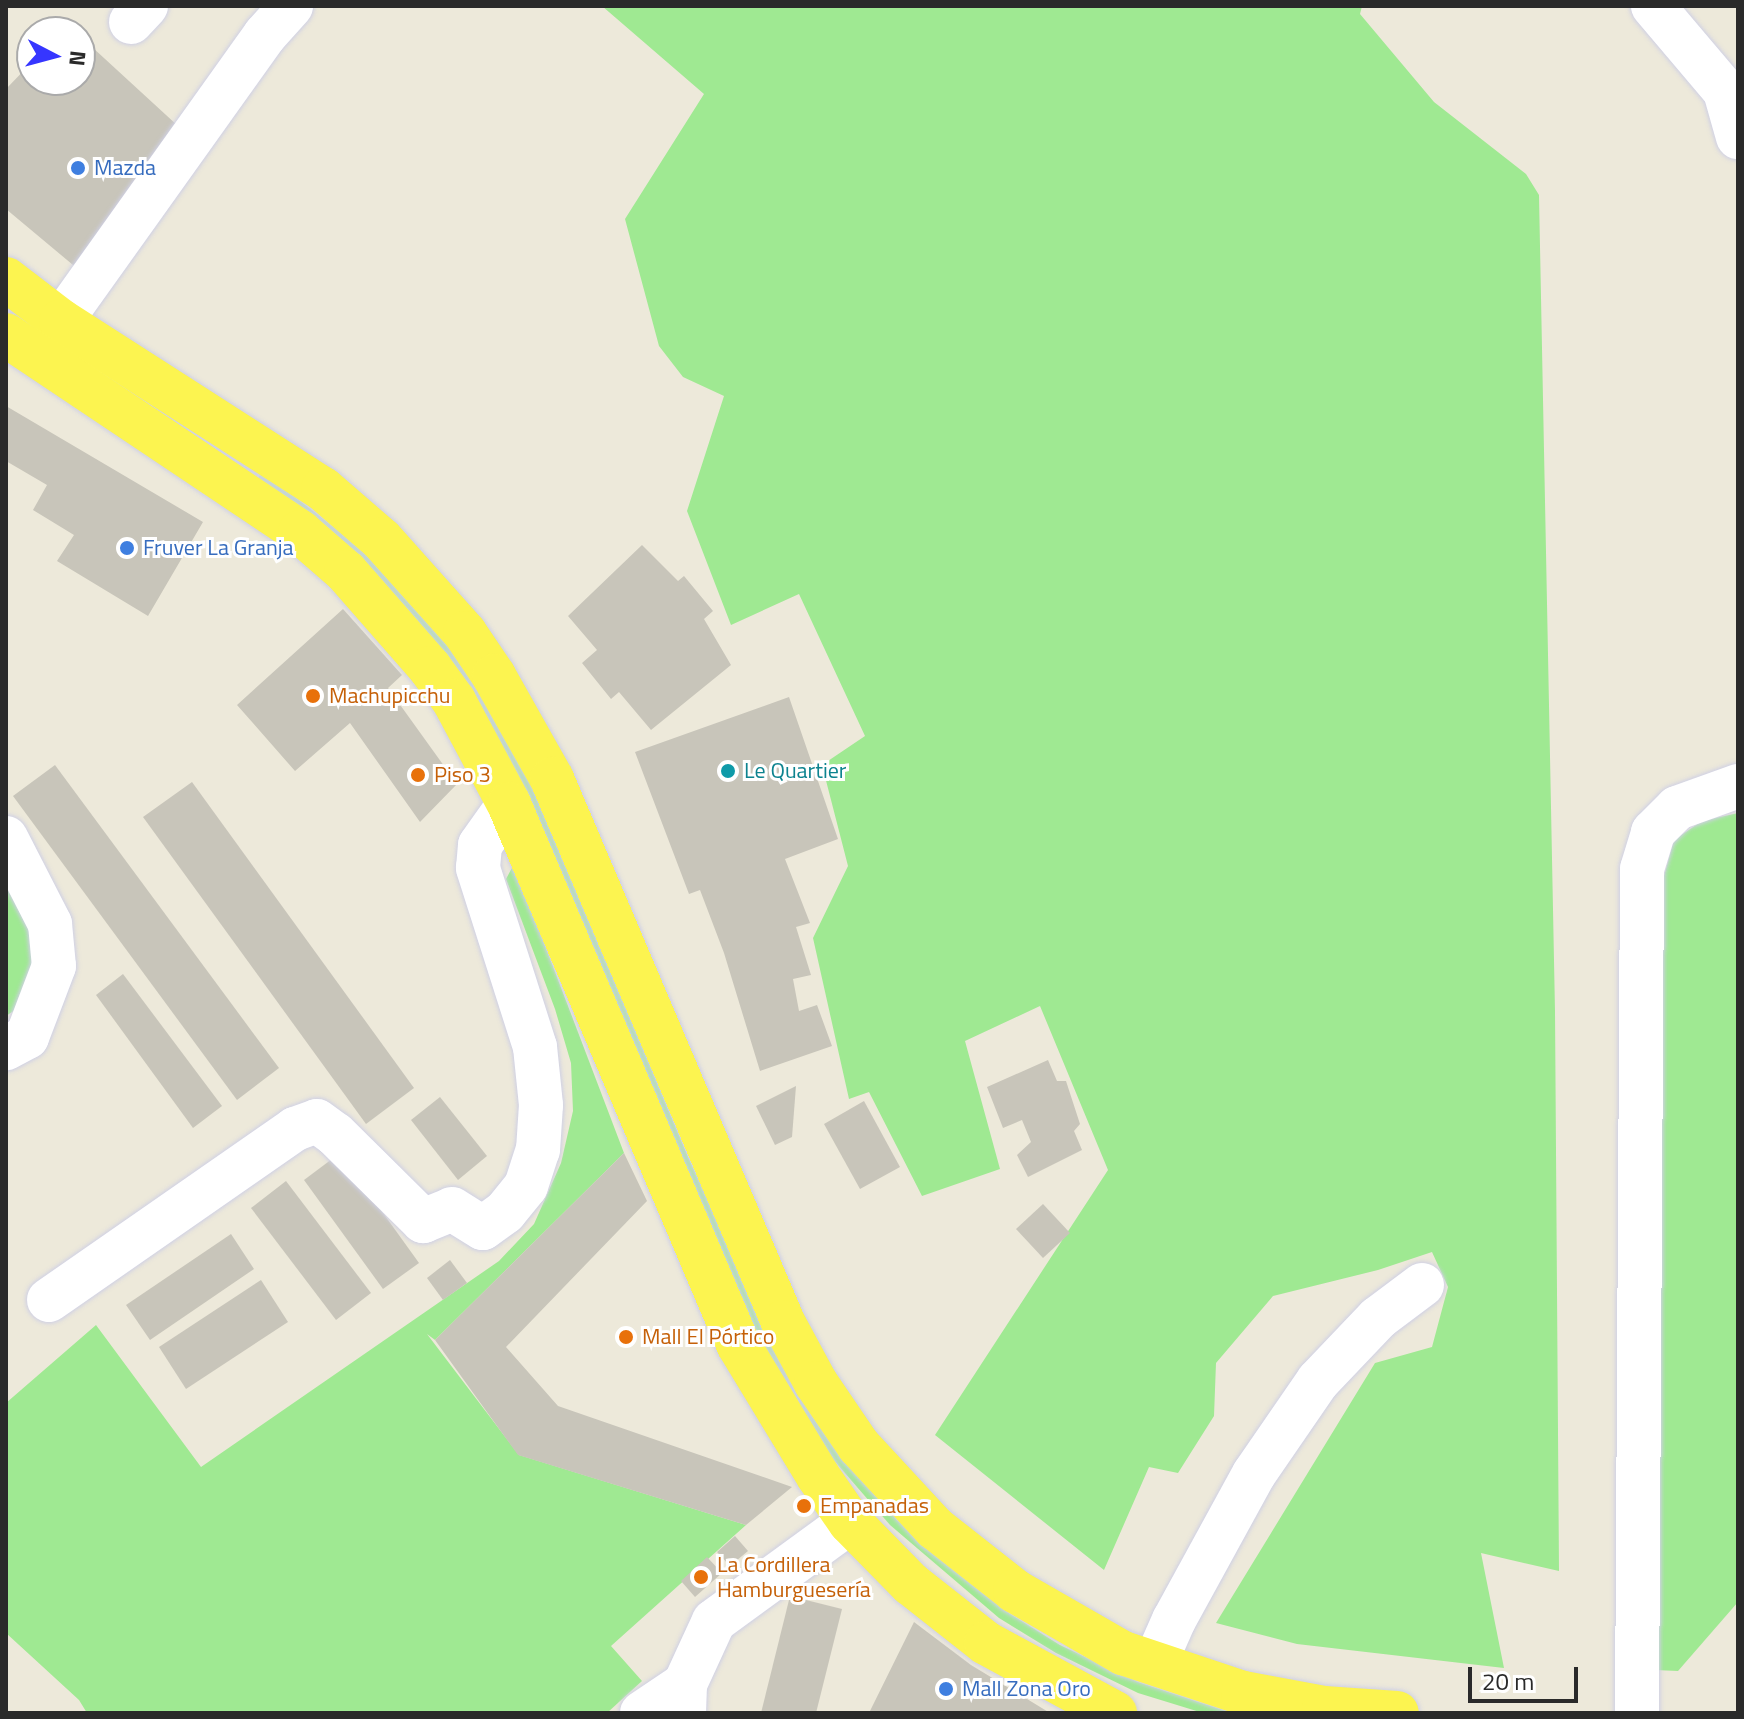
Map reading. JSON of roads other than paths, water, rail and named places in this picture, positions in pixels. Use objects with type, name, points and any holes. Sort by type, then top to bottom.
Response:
[{"type":"main road","points":[[6,279],[61,321],[323,489],[381,539],[465,633],[494,676],[552,779],[783,1322],[816,1383],[859,1446],[935,1528],[1015,1591],[1123,1653],[1243,1693],[1324,1708],[1397,1713]]},
{"type":"main road","points":[[6,335],[300,532],[346,572],[454,701],[509,804],[738,1344],[775,1410],[850,1522],[911,1584],[986,1643],[1115,1713]]},
{"type":"main road","points":[[202,464],[224,425]]},
{"type":"street","points":[[61,321],[265,35],[291,6]]},
{"type":"street","points":[[1653,6],[1725,91],[1738,137]]},
{"type":"street","points":[[1637,1713],[1642,869],[1653,832],[1677,808],[1738,786]]},
{"type":"street","points":[[49,1300],[295,1129],[317,1121],[335,1134],[423,1221],[452,1209],[483,1228],[505,1212],[526,1186],[538,1150],[541,1105],[535,1047],[478,868],[480,845],[509,804]]},
{"type":"street","points":[[6,838],[50,924],[54,966],[27,1037],[6,1048]]},
{"type":"street","points":[[1155,1663],[1174,1620],[1254,1474],[1318,1381],[1378,1318],[1422,1285]]},
{"type":"street","points":[[642,1713],[684,1698],[714,1621],[850,1522]]},
{"type":"place","name":"Mazda","points":[[78,168]]},
{"type":"place","name":"Fruver La Granja","points":[[127,548]]},
{"type":"place","name":"Machupicchu","points":[[313,696]]},
{"type":"place","name":"Le Quartier","points":[[728,771]]},
{"type":"place","name":"Piso 3","points":[[418,775]]},
{"type":"place","name":"Mall El Pórtico","points":[[626,1337]]},
{"type":"place","name":"Empanadas","points":[[804,1506]]},
{"type":"place","name":"La Cordillera Hamburguesería","points":[[701,1577]]},
{"type":"place","name":"Mall Zona Oro","points":[[946,1689]]}]
